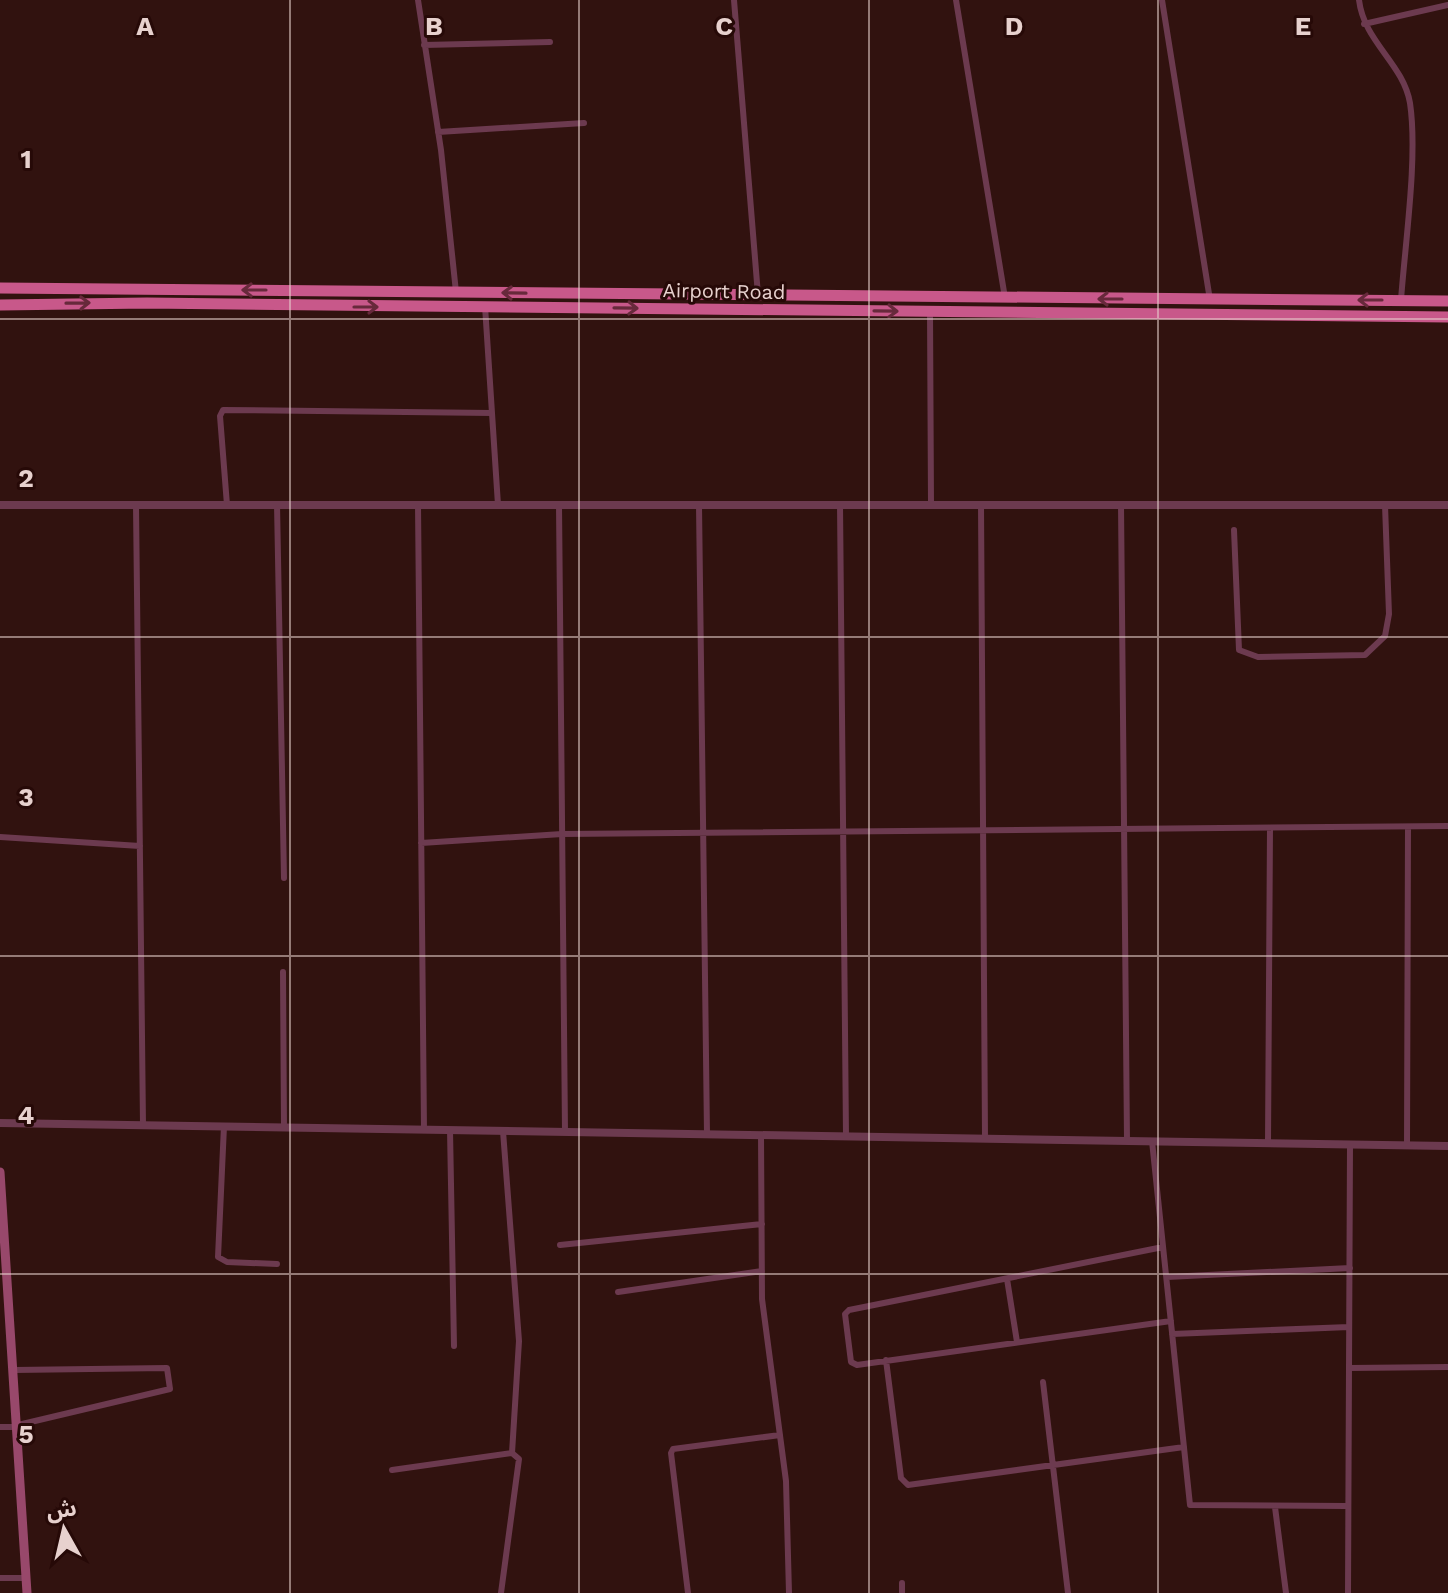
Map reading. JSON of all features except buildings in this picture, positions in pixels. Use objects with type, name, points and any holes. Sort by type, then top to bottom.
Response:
[{"type":"highway","name":"Airport Road","points":[[0,288],[1448,301]]},
{"type":"highway","points":[[337,290],[339,307]]},
{"type":"highway","points":[[840,296],[841,310]]},
{"type":"highway","name":"Airport Road","points":[[0,305],[485,306],[1448,317]]},
{"type":"main road","points":[[0,1172],[27,1593]]},
{"type":"street","points":[[418,0],[438,132],[456,292]]},
{"type":"street","points":[[734,0],[758,295]]},
{"type":"street","points":[[956,0],[1005,298]]},
{"type":"street","points":[[1162,0],[1210,300]]},
{"type":"street","points":[[1359,0],[1364,24],[1401,80],[1409,102],[1411,147],[1401,300]]},
{"type":"street","points":[[1364,24],[1448,5]]},
{"type":"street","points":[[424,45],[550,42]]},
{"type":"street","points":[[438,132],[584,123]]},
{"type":"street","points":[[485,306],[498,505]]},
{"type":"street","points":[[930,311],[931,504]]},
{"type":"street","points":[[227,505],[220,416],[223,410],[492,413]]},
{"type":"street","points":[[277,504],[284,878]]},
{"type":"street","points":[[418,504],[424,1130]]},
{"type":"street","points":[[840,504],[846,1136]]},
{"type":"street","points":[[981,504],[985,1138]]},
{"type":"street","points":[[1121,504],[1127,1140]]},
{"type":"street","points":[[0,505],[1448,505]]},
{"type":"street","points":[[136,505],[143,1125]]},
{"type":"street","points":[[559,505],[565,1132]]},
{"type":"street","points":[[699,505],[707,1134]]},
{"type":"street","points":[[1234,530],[1239,650],[1258,657],[1365,655],[1385,636],[1389,614],[1385,505]]},
{"type":"street","points":[[421,843],[562,834],[984,833],[1448,826]]},
{"type":"street","points":[[1407,1145],[1408,827]]},
{"type":"street","points":[[1268,1143],[1270,828]]},
{"type":"street","points":[[0,837],[140,846]]},
{"type":"street","points":[[283,972],[284,1127]]},
{"type":"street","points":[[0,1123],[1448,1146]]},
{"type":"street","points":[[224,1126],[218,1257],[227,1262],[277,1264]]},
{"type":"street","points":[[450,1130],[454,1346]]},
{"type":"street","points":[[503,1131],[519,1341],[512,1453]]},
{"type":"street","points":[[761,1135],[762,1271],[787,1500],[789,1593]]},
{"type":"street","points":[[1152,1141],[1191,1507],[1346,1506]]},
{"type":"street","points":[[1348,1593],[1350,1146]]},
{"type":"street","points":[[560,1245],[762,1224]]},
{"type":"street","points":[[1163,1247],[847,1310],[851,1362],[857,1365],[1171,1321]]},
{"type":"street","points":[[1167,1277],[1350,1268]]},
{"type":"street","points":[[618,1292],[762,1271]]},
{"type":"street","points":[[1007,1279],[1017,1342]]},
{"type":"street","points":[[1172,1334],[1349,1327]]},
{"type":"street","points":[[886,1360],[902,1482],[913,1486],[1184,1447]]},
{"type":"street","points":[[1349,1368],[1448,1367]]},
{"type":"street","points":[[0,1427],[18,1426],[170,1389],[167,1368],[14,1370]]},
{"type":"street","points":[[1043,1382],[1068,1593]]},
{"type":"street","points":[[688,1593],[671,1453],[673,1449],[780,1435]]},
{"type":"street","points":[[392,1470],[512,1453],[519,1459],[501,1593]]},
{"type":"street","points":[[1275,1507],[1286,1593]]},
{"type":"street","points":[[0,1578],[26,1578]]},
{"type":"street","points":[[902,1583],[902,1593]]}]
